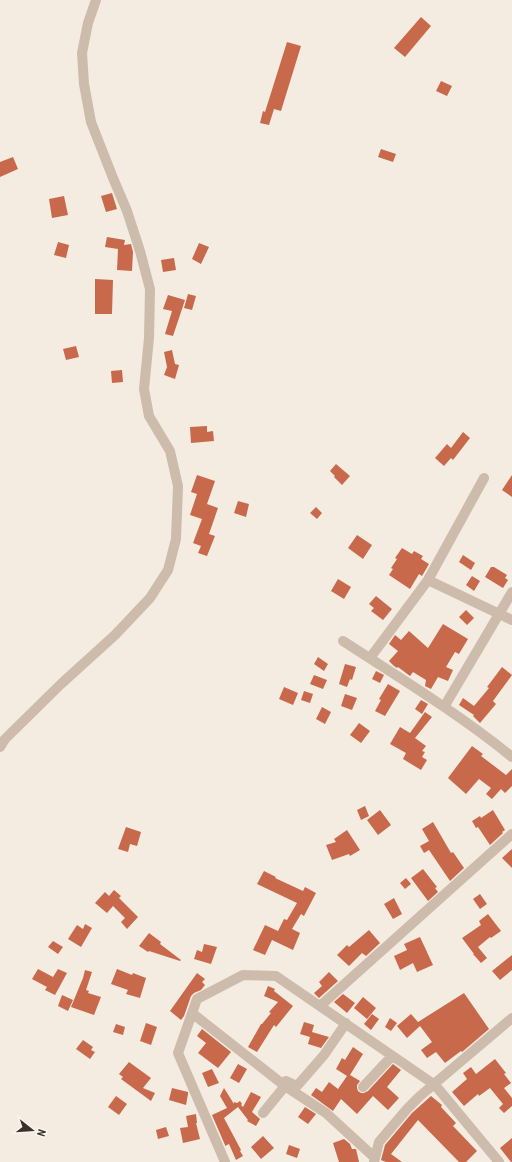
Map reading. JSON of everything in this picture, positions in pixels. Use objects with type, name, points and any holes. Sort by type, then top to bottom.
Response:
[{"type":"street","points":[[0,747],[5,739],[61,684],[115,635],[150,598],[168,570],[176,539],[178,486],[170,450],[149,416],[144,389],[149,338],[150,289],[127,211],[91,122],[84,84],[82,53],[88,23],[96,0]]},
{"type":"street","points":[[370,658],[428,580],[484,478]]},
{"type":"street","points":[[428,580],[512,620]]},
{"type":"street","points":[[444,707],[512,592]]},
{"type":"street","points":[[343,641],[444,707],[490,739],[512,757]]},
{"type":"street","points":[[320,1006],[512,834]]},
{"type":"street","points":[[224,1162],[178,1054],[197,999],[243,975],[276,976],[435,1085],[499,1162]]},
{"type":"street","points":[[192,1013],[285,1086],[326,1113],[374,1160],[379,1142],[407,1109],[420,1096],[435,1085],[512,1018]]},
{"type":"street","points":[[263,1113],[285,1086],[286,1081],[297,1086],[324,1055],[346,1023]]},
{"type":"street","points":[[363,1087],[392,1056]]},
{"type":"building","points":[[421,17],[431,26],[405,57],[394,48]]},
{"type":"building","points":[[287,42],[301,46],[281,111],[274,109],[269,125],[260,123],[263,111],[265,112]]},
{"type":"building","points":[[441,81],[452,86],[447,96],[436,91]]},
{"type":"building","points":[[381,149],[396,154],[393,162],[378,157]]},
{"type":"building","points":[[13,157],[18,169],[0,177],[0,162]]},
{"type":"building","points":[[112,193],[117,209],[106,212],[101,196]]},
{"type":"building","points":[[64,196],[68,215],[52,218],[49,199]]},
{"type":"building","points":[[107,237],[125,240],[124,245],[131,244],[133,252],[132,271],[117,270],[118,249],[105,247]]},
{"type":"building","points":[[58,242],[69,245],[66,258],[54,255]]},
{"type":"building","points":[[199,243],[209,247],[201,264],[192,259]]},
{"type":"building","points":[[174,258],[176,270],[163,272],[161,260]]},
{"type":"building","points":[[95,279],[113,280],[112,314],[95,314]]},
{"type":"building","points":[[188,294],[196,296],[192,310],[184,308]]},
{"type":"building","points":[[168,295],[185,300],[173,336],[165,334],[172,311],[163,309]]},
{"type":"building","points":[[76,346],[79,357],[66,360],[63,349]]},
{"type":"building","points":[[172,350],[175,364],[179,365],[175,379],[164,375],[167,367],[164,352]]},
{"type":"building","points":[[122,370],[123,382],[112,383],[111,371]]},
{"type":"building","points":[[207,426],[207,432],[213,431],[214,441],[191,443],[190,427]]},
{"type":"building","points":[[463,432],[470,438],[453,460],[451,458],[444,466],[435,458],[447,444],[451,448]]},
{"type":"building","points":[[336,464],[350,476],[342,485],[330,471]]},
{"type":"building","points":[[197,475],[215,481],[207,504],[218,508],[209,534],[215,536],[207,556],[198,553],[201,546],[193,543],[202,519],[190,515],[197,494],[191,492]]},
{"type":"building","points":[[512,475],[512,497],[502,490]]},
{"type":"building","points":[[238,501],[249,504],[246,517],[234,513]]},
{"type":"building","points":[[316,507],[322,513],[317,519],[310,513]]},
{"type":"building","points":[[357,535],[372,545],[363,559],[348,548]]},
{"type":"building","points":[[402,548],[412,554],[414,551],[423,556],[421,559],[429,564],[422,576],[419,574],[410,589],[389,575],[393,569],[391,568],[397,559],[395,558]]},
{"type":"building","points":[[463,555],[475,563],[471,570],[459,562]]},
{"type":"building","points":[[491,567],[494,567],[507,575],[505,578],[508,580],[503,588],[485,577]]},
{"type":"building","points":[[472,576],[480,581],[474,591],[466,585]]},
{"type":"building","points":[[338,579],[351,587],[344,599],[331,591]]},
{"type":"building","points":[[376,596],[392,609],[383,620],[371,611],[374,608],[369,604]]},
{"type":"building","points":[[466,610],[474,618],[467,625],[459,617]]},
{"type":"building","points":[[443,624],[468,639],[459,654],[455,652],[446,667],[453,670],[448,681],[438,677],[431,689],[425,686],[426,680],[413,672],[410,676],[389,661],[398,651],[389,644],[395,635],[401,640],[409,631],[428,648]]},
{"type":"building","points":[[318,657],[328,664],[324,671],[314,664]]},
{"type":"building","points":[[345,664],[356,667],[352,680],[350,679],[347,687],[339,684]]},
{"type":"building","points":[[502,667],[512,675],[493,701],[496,704],[480,723],[473,716],[474,715],[459,705],[463,698],[474,706],[489,688],[487,687]]},
{"type":"building","points":[[376,671],[384,675],[380,683],[372,679]]},
{"type":"building","points":[[314,675],[327,680],[323,689],[310,684]]},
{"type":"building","points":[[388,684],[400,691],[385,716],[375,711],[381,700],[379,699]]},
{"type":"building","points":[[284,687],[298,693],[293,705],[279,699]]},
{"type":"building","points":[[304,691],[313,694],[310,703],[301,700]]},
{"type":"building","points":[[345,694],[357,698],[352,710],[341,706]]},
{"type":"building","points":[[421,700],[428,704],[422,714],[415,709]]},
{"type":"building","points":[[322,707],[331,712],[325,724],[316,719]]},
{"type":"building","points":[[425,712],[432,717],[415,738],[426,746],[422,751],[425,752],[422,757],[427,760],[421,770],[403,759],[406,753],[390,744],[400,727],[410,733]]},
{"type":"building","points":[[359,723],[370,731],[361,743],[350,735]]},
{"type":"building","points":[[472,746],[483,754],[481,756],[506,775],[512,769],[512,786],[505,793],[501,789],[492,799],[486,794],[491,788],[479,779],[466,794],[448,778]]},
{"type":"building","points":[[365,806],[369,816],[361,820],[357,810]]},
{"type":"building","points":[[380,810],[391,825],[378,835],[367,820]]},
{"type":"building","points":[[493,810],[505,830],[490,845],[472,821],[480,816],[481,818]]},
{"type":"building","points":[[433,822],[451,853],[453,852],[464,868],[450,881],[429,850],[424,853],[420,846],[429,841],[422,829]]},
{"type":"building","points":[[126,827],[141,832],[137,846],[130,844],[128,852],[118,849]]},
{"type":"building","points":[[347,830],[360,850],[350,856],[349,854],[332,860],[326,845],[336,842],[334,839]]},
{"type":"building","points":[[512,849],[512,868],[502,858]]},
{"type":"building","points":[[423,869],[437,887],[435,888],[438,892],[428,901],[411,878]]},
{"type":"building","points":[[264,871],[276,877],[275,878],[303,891],[305,887],[316,893],[304,916],[301,914],[292,929],[300,933],[293,950],[272,940],[265,955],[253,950],[265,925],[278,931],[284,919],[287,920],[297,903],[257,884]]},
{"type":"building","points":[[406,878],[411,884],[405,889],[400,883]]},
{"type":"building","points":[[114,890],[121,896],[119,898],[138,917],[127,929],[121,922],[125,918],[113,906],[107,913],[95,903],[105,892],[109,896]]},
{"type":"building","points":[[480,894],[487,904],[480,909],[473,899]]},
{"type":"building","points":[[394,898],[402,914],[393,919],[384,904]]},
{"type":"building","points":[[488,914],[501,931],[491,938],[490,937],[478,947],[487,958],[481,963],[462,938],[481,925],[479,921]]},
{"type":"building","points":[[85,924],[92,928],[81,947],[68,939],[77,925],[83,929]]},
{"type":"building","points":[[369,930],[380,943],[366,956],[362,953],[349,966],[337,955],[347,945],[349,947]]},
{"type":"building","points":[[149,933],[161,942],[160,944],[181,960],[180,961],[149,951],[148,952],[139,946]]},
{"type":"building","points":[[420,937],[433,965],[417,972],[413,963],[400,970],[394,956],[407,950],[404,944]]},
{"type":"building","points":[[53,941],[63,947],[58,954],[48,947]]},
{"type":"building","points":[[204,944],[217,947],[211,964],[194,959],[197,950],[202,952]]},
{"type":"building","points":[[512,955],[512,970],[500,980],[492,971]]},
{"type":"building","points":[[38,969],[53,977],[58,969],[67,973],[55,995],[45,990],[47,987],[32,979]]},
{"type":"building","points":[[117,969],[132,975],[133,973],[146,978],[140,998],[126,994],[128,990],[111,984]]},
{"type":"building","points":[[85,970],[92,972],[86,990],[89,991],[88,993],[101,997],[94,1015],[71,1007]]},
{"type":"building","points":[[329,972],[338,981],[319,998],[314,993],[322,986],[319,982]]},
{"type":"building","points":[[197,973],[205,979],[202,982],[205,985],[201,990],[191,996],[184,1016],[181,1020],[170,1011]]},
{"type":"building","points":[[268,986],[275,989],[274,991],[293,1006],[276,1027],[274,1025],[257,1052],[248,1047],[261,1024],[271,1013],[269,1012],[278,1002],[264,996]]},
{"type":"building","points":[[464,993],[489,1029],[462,1052],[461,1051],[445,1063],[436,1052],[427,1058],[421,1050],[432,1042],[420,1026],[407,1038],[397,1026],[411,1014],[418,1022]]},
{"type":"building","points":[[343,994],[355,1003],[347,1013],[334,1002]]},
{"type":"building","points":[[62,995],[73,1000],[68,1011],[58,1006]]},
{"type":"building","points":[[363,997],[376,1008],[367,1019],[354,1008]]},
{"type":"building","points":[[372,1014],[379,1019],[371,1030],[364,1024]]},
{"type":"building","points":[[390,1018],[397,1023],[391,1031],[385,1027]]},
{"type":"building","points":[[304,1022],[314,1025],[312,1032],[329,1037],[321,1048],[308,1044],[310,1037],[300,1034]]},
{"type":"building","points":[[146,1023],[157,1027],[151,1045],[140,1041]]},
{"type":"building","points":[[116,1024],[125,1027],[123,1035],[113,1032]]},
{"type":"building","points":[[202,1029],[231,1052],[218,1068],[198,1053],[206,1043],[197,1036]]},
{"type":"building","points":[[83,1040],[93,1047],[91,1050],[95,1052],[90,1059],[76,1049]]},
{"type":"building","points":[[353,1047],[363,1054],[350,1075],[360,1081],[357,1088],[361,1093],[368,1091],[393,1064],[401,1070],[387,1087],[399,1098],[388,1110],[373,1096],[357,1114],[341,1099],[333,1111],[311,1095],[316,1088],[322,1092],[329,1082],[338,1089],[347,1076],[336,1069],[342,1058],[345,1060]]},
{"type":"building","points":[[495,1059],[506,1073],[504,1074],[511,1083],[504,1088],[512,1098],[512,1106],[504,1113],[499,1108],[503,1104],[490,1088],[479,1096],[478,1094],[464,1106],[452,1092],[467,1079],[463,1073],[471,1067],[476,1074]]},
{"type":"building","points":[[129,1062],[151,1078],[143,1088],[155,1093],[151,1101],[121,1079],[123,1077],[119,1074]]},
{"type":"building","points":[[238,1064],[247,1069],[239,1083],[230,1078]]},
{"type":"building","points":[[212,1069],[219,1083],[208,1087],[202,1073]]},
{"type":"building","points":[[172,1088],[188,1092],[186,1105],[169,1100]]},
{"type":"building","points":[[224,1088],[234,1104],[234,1102],[237,1103],[240,1101],[243,1107],[251,1092],[261,1097],[252,1112],[260,1119],[256,1126],[247,1121],[248,1120],[238,1107],[224,1118],[243,1156],[236,1160],[229,1144],[225,1146],[212,1115],[227,1108],[220,1096]]},
{"type":"building","points":[[116,1096],[127,1104],[119,1115],[108,1107]]},
{"type":"building","points":[[431,1096],[442,1105],[441,1107],[456,1123],[453,1126],[477,1151],[466,1162],[459,1162],[418,1120],[391,1154],[402,1162],[386,1162],[381,1160],[385,1145],[412,1113]]},
{"type":"building","points":[[305,1107],[316,1114],[308,1124],[298,1117]]},
{"type":"building","points":[[196,1114],[196,1123],[200,1139],[183,1143],[180,1128],[188,1127],[186,1116]]},
{"type":"building","points":[[166,1127],[169,1136],[158,1139],[156,1130]]},
{"type":"building","points":[[263,1136],[274,1148],[261,1159],[251,1147]]},
{"type":"building","points":[[512,1138],[512,1162],[511,1162],[500,1148]]},
{"type":"building","points":[[344,1139],[350,1144],[352,1149],[356,1149],[359,1162],[339,1162],[333,1143]]},
{"type":"building","points":[[289,1145],[300,1149],[297,1158],[286,1154]]}]
